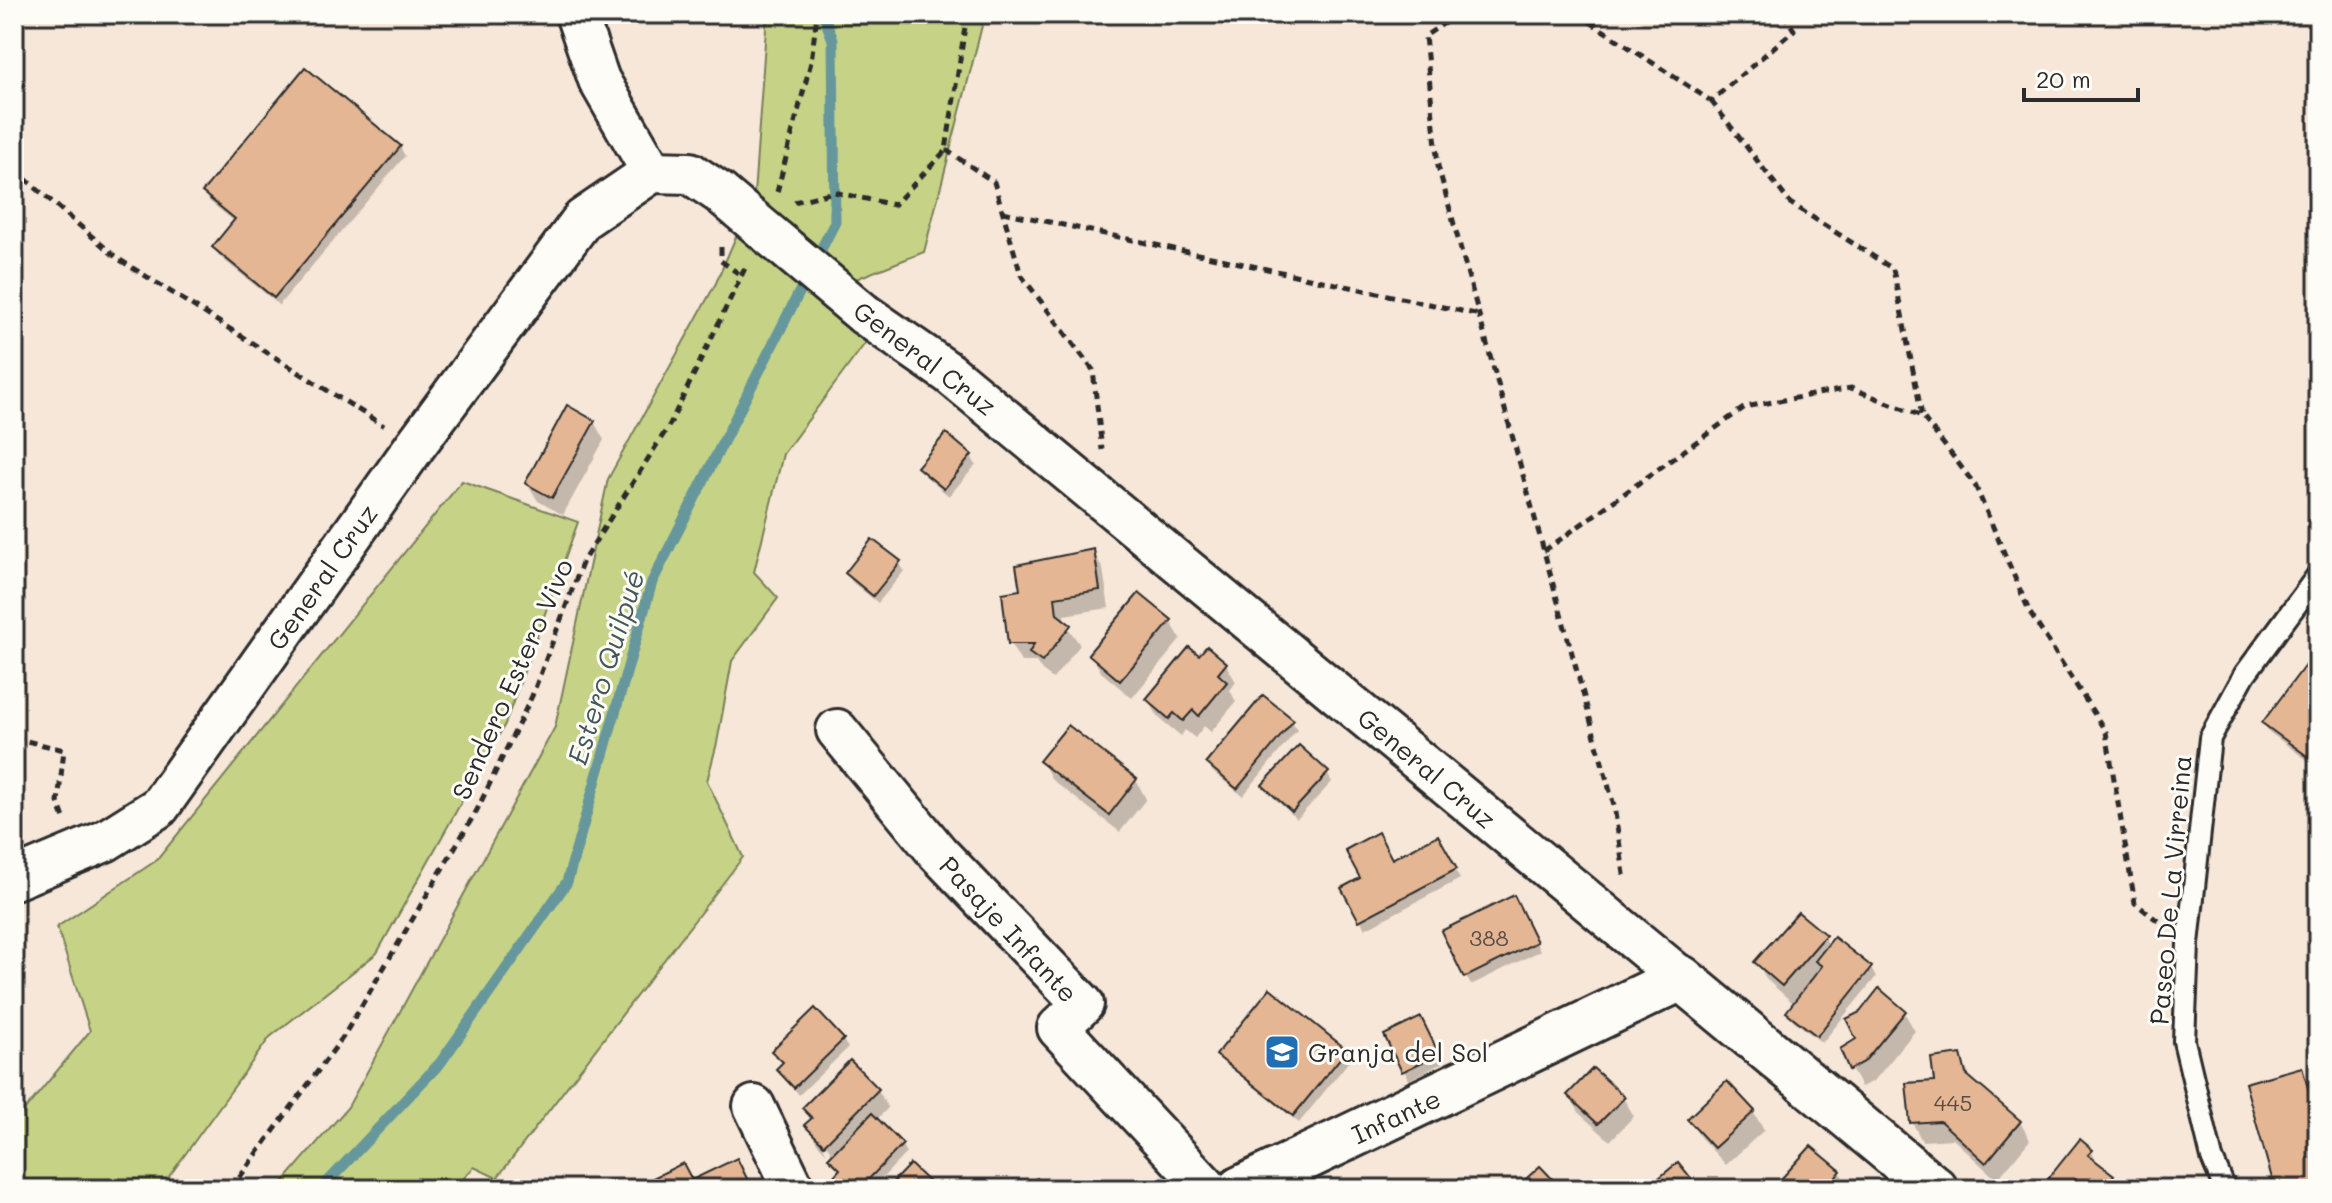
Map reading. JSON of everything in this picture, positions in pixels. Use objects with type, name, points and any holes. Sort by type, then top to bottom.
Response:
[{"type":"street","points":[[576,14],[599,80],[652,172]]},
{"type":"street","name":"General Cruz","points":[[14,879],[105,841],[159,807],[415,446],[583,219],[652,172],[690,173],[720,193],[864,314],[949,373],[1935,1189]]},
{"type":"street","name":"Pasaje Infante","points":[[837,730],[938,853],[1083,1004],[1058,1028],[1208,1189]]},
{"type":"street","name":"Infante","points":[[1240,1189],[1681,978]]},
{"type":"street","points":[[754,1106],[794,1189]]},
{"type":"lane","name":"Paseo De La Virreina","points":[[2225,1189],[2212,1158],[2184,1041],[2188,944],[2210,738],[2245,674],[2318,575]]},
{"type":"path","points":[[777,193],[811,62],[817,14]]},
{"type":"path","points":[[789,204],[834,192],[894,205],[946,150],[967,14]]},
{"type":"path","points":[[1458,14],[1425,36],[1438,166],[1614,806],[1627,897],[1612,921]]},
{"type":"path","points":[[1578,14],[1711,101],[1790,203],[1893,269],[1922,416],[1975,485],[2030,613],[2106,732],[2135,903],[2188,944]]},
{"type":"path","points":[[1711,101],[1794,30],[1784,14]]},
{"type":"path","points":[[946,150],[994,182],[1021,275],[1093,370],[1104,467],[1100,497]]},
{"type":"path","points":[[14,169],[117,258],[415,446]]},
{"type":"path","points":[[1003,212],[1480,315]]},
{"type":"path","name":"Sendero Estero Vivo","points":[[231,1189],[343,1037],[477,810],[532,696],[583,561],[670,424],[750,259]]},
{"type":"path","points":[[1544,551],[1745,407],[1851,388],[1922,416]]},
{"type":"path","points":[[14,738],[64,750],[58,802],[79,852]]},
{"type":"green space","points":[[767,14],[985,14],[924,252],[853,280],[839,322],[866,342],[783,454],[754,572],[778,598],[732,661],[707,781],[743,857],[497,1178],[474,1167],[454,1189],[277,1189],[348,1107],[555,727],[608,479],[716,283],[754,195]]},
{"type":"green space","points":[[462,481],[578,522],[505,724],[377,953],[270,1037],[160,1189],[14,1189],[14,1123],[90,1031],[57,927],[157,860]]},
{"type":"building","points":[[305,67],[401,146],[274,298],[212,247],[235,219],[202,192]]},
{"type":"building","points":[[567,405],[595,421],[552,498],[525,483]]},
{"type":"building","points":[[946,433],[972,455],[944,489],[917,467]]},
{"type":"building","points":[[872,539],[901,561],[873,596],[845,573]]},
{"type":"building","points":[[1094,549],[1100,590],[1055,597],[1057,614],[1071,625],[1042,662],[1029,653],[1034,644],[1008,644],[1002,593],[1020,590],[1016,565]]},
{"type":"building","points":[[1139,593],[1172,620],[1120,681],[1088,654]]},
{"type":"building","points":[[1207,646],[1227,663],[1218,674],[1227,682],[1199,716],[1193,710],[1183,721],[1174,713],[1169,719],[1146,699],[1189,647],[1199,655]]},
{"type":"building","points":[[2318,648],[2318,764],[2262,723]]},
{"type":"building","points":[[1263,695],[1294,720],[1237,789],[1206,763]]},
{"type":"building","points":[[1068,725],[1137,779],[1109,815],[1039,761]]},
{"type":"building","points":[[1299,745],[1329,772],[1292,812],[1262,785]]},
{"type":"building","points":[[1378,832],[1392,859],[1438,835],[1457,869],[1359,921],[1341,888],[1360,878],[1345,850]]},
{"type":"building","points":[[1514,895],[1537,942],[1464,978],[1441,931]]},
{"type":"building","points":[[1798,912],[1826,935],[1782,986],[1754,962]]},
{"type":"building","points":[[1834,937],[1872,967],[1817,1036],[1786,1012],[1822,966],[1815,961]]},
{"type":"building","name":"Granja del Sol","points":[[1270,988],[1347,1050],[1293,1116],[1216,1055]]},
{"type":"building","points":[[1879,988],[1906,1011],[1864,1062],[1849,1070],[1840,1049],[1856,1039],[1846,1019],[1860,1012]]},
{"type":"building","points":[[815,1008],[844,1039],[794,1088],[776,1069],[783,1062],[771,1051]]},
{"type":"building","points":[[1421,1017],[1439,1054],[1402,1072],[1384,1035]]},
{"type":"building","points":[[1961,1054],[1966,1074],[2021,1121],[1986,1163],[1940,1121],[1910,1123],[1906,1083],[1934,1081],[1931,1058]]},
{"type":"building","points":[[850,1060],[879,1089],[824,1145],[804,1125],[812,1118],[802,1108]]},
{"type":"building","points":[[2302,1067],[2318,1123],[2318,1189],[2275,1189],[2245,1083]]},
{"type":"building","points":[[1593,1068],[1625,1097],[1598,1124],[1567,1095]]},
{"type":"building","points":[[1727,1081],[1755,1111],[1714,1148],[1687,1119]]},
{"type":"building","points":[[872,1113],[903,1144],[859,1189],[845,1189],[833,1177],[840,1169],[828,1158]]},
{"type":"building","points":[[2080,1139],[2093,1150],[2088,1155],[2114,1175],[2103,1189],[2040,1189]]},
{"type":"building","points":[[1811,1146],[1841,1171],[1826,1189],[1772,1189]]},
{"type":"building","points":[[737,1158],[752,1189],[658,1189],[653,1178],[683,1163],[692,1180]]},
{"type":"building","points":[[1678,1162],[1695,1183],[1688,1189],[1646,1189]]},
{"type":"building","points":[[910,1164],[936,1189],[886,1189]]},
{"type":"building","points":[[1540,1166],[1562,1189],[1515,1189]]},
{"type":"building","points":[[1037,1178],[1042,1189],[1015,1189]]},
{"type":"waterway","name":"Estero Quilpué","points":[[321,1189],[441,1062],[567,882],[652,582],[835,222],[833,40],[823,14]]},
{"type":"place","name":"Granja del Sol","points":[[1282,1052]]}]
